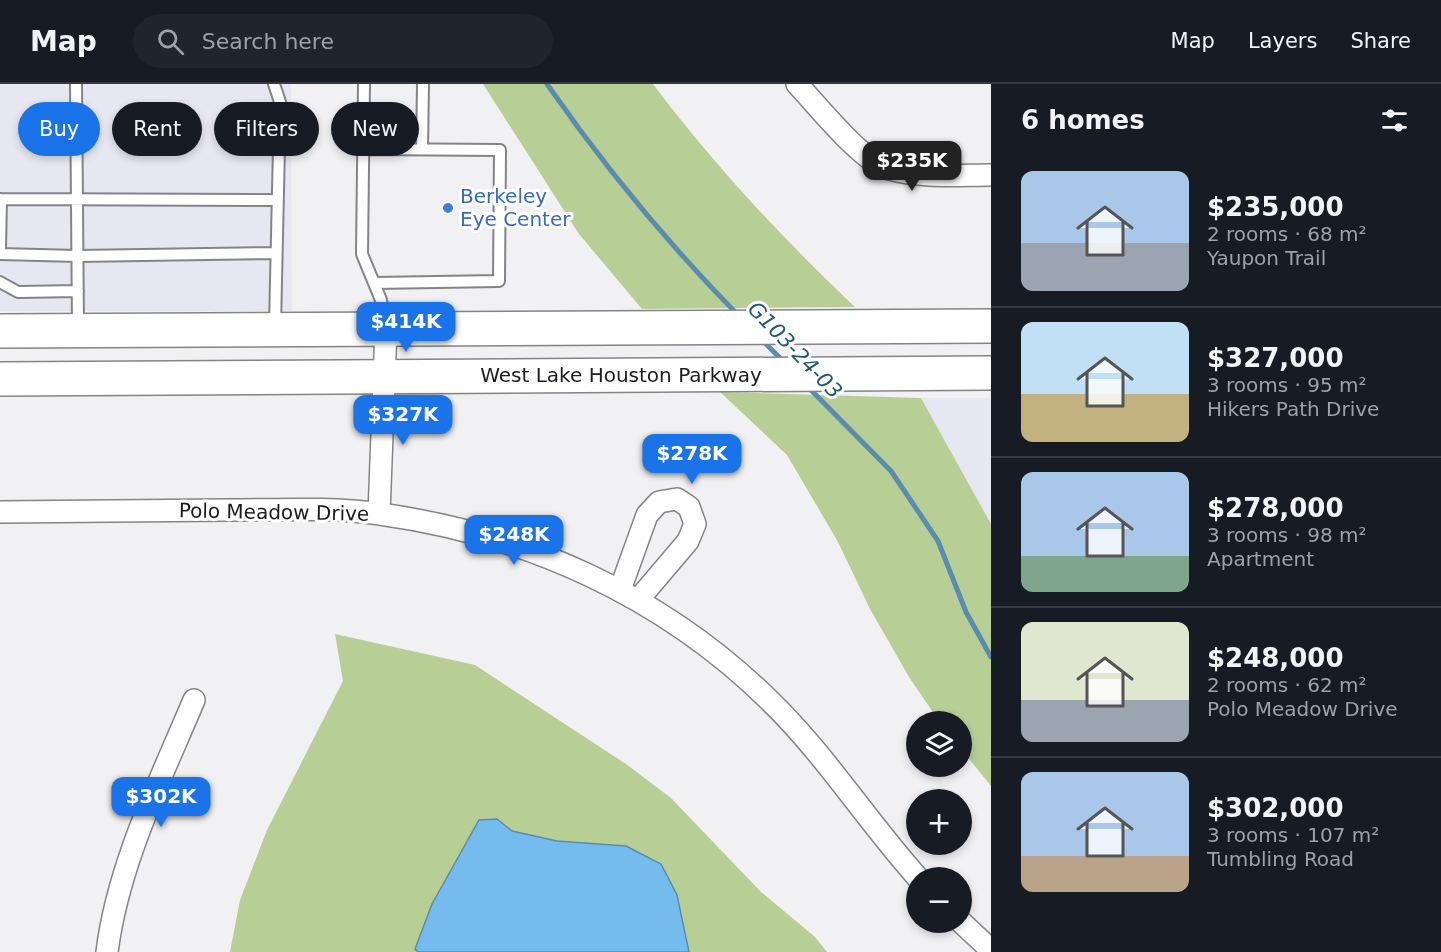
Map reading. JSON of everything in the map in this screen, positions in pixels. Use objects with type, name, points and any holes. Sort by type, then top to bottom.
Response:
[{"type":"main road","points":[[0,331],[991,327]]},
{"type":"main road","points":[[78,331],[79,378]]},
{"type":"main road","name":"West Lake Houston Parkway","points":[[0,379],[991,373]]},
{"type":"street","points":[[797,84],[854,144],[887,169],[917,173],[991,175]]},
{"type":"street","points":[[379,514],[386,329]]},
{"type":"street","name":"Polo Meadow Drive","points":[[0,512],[321,510],[379,514],[456,528],[578,568],[629,595],[697,639],[768,698],[828,763],[909,867]]},
{"type":"street","points":[[107,952],[129,861],[194,700]]},
{"type":"street","points":[[972,932],[991,950]]},
{"type":"lane","points":[[76,84],[78,331]]},
{"type":"lane","points":[[274,84],[280,102],[274,329]]},
{"type":"lane","points":[[364,84],[364,102]]},
{"type":"lane","points":[[374,283],[500,281],[500,150],[422,149],[423,84]]},
{"type":"lane","points":[[363,156],[362,254],[381,300],[386,329]]},
{"type":"lane","points":[[0,248],[1,199],[277,200]]},
{"type":"lane","points":[[0,254],[78,256],[275,253]]},
{"type":"lane","points":[[0,282],[18,292],[78,291]]},
{"type":"shaded area","points":[[0,84],[291,84],[291,102],[214,102],[214,156],[291,156],[292,311],[0,311]]},
{"type":"shaded area","points":[[921,398],[991,398],[991,524]]},
{"type":"green space","points":[[483,84],[653,84],[750,200],[855,307],[642,309],[579,234]]},
{"type":"green space","points":[[720,392],[921,398],[991,524],[991,786],[972,762],[972,711],[932,711],[909,677],[870,609],[838,542],[787,455]]},
{"type":"green space","points":[[335,634],[475,665],[626,764],[671,798],[761,892],[815,937],[827,952],[230,952],[240,900],[267,830],[343,681]]},
{"type":"water","points":[[497,819],[512,831],[557,841],[626,846],[661,864],[677,895],[689,952],[418,952],[415,949],[432,904],[479,820]]},
{"type":"waterway","name":"G103-24-03","points":[[547,84],[638,204],[739,316]]},
{"type":"waterway","name":"G103-24-03","points":[[762,340],[785,363]]},
{"type":"waterway","name":"G103-24-03","points":[[808,387],[891,471],[938,541],[966,612],[991,657]]},
{"type":"place","name":"Berkeley Eye Center","points":[[448,208]]}]
